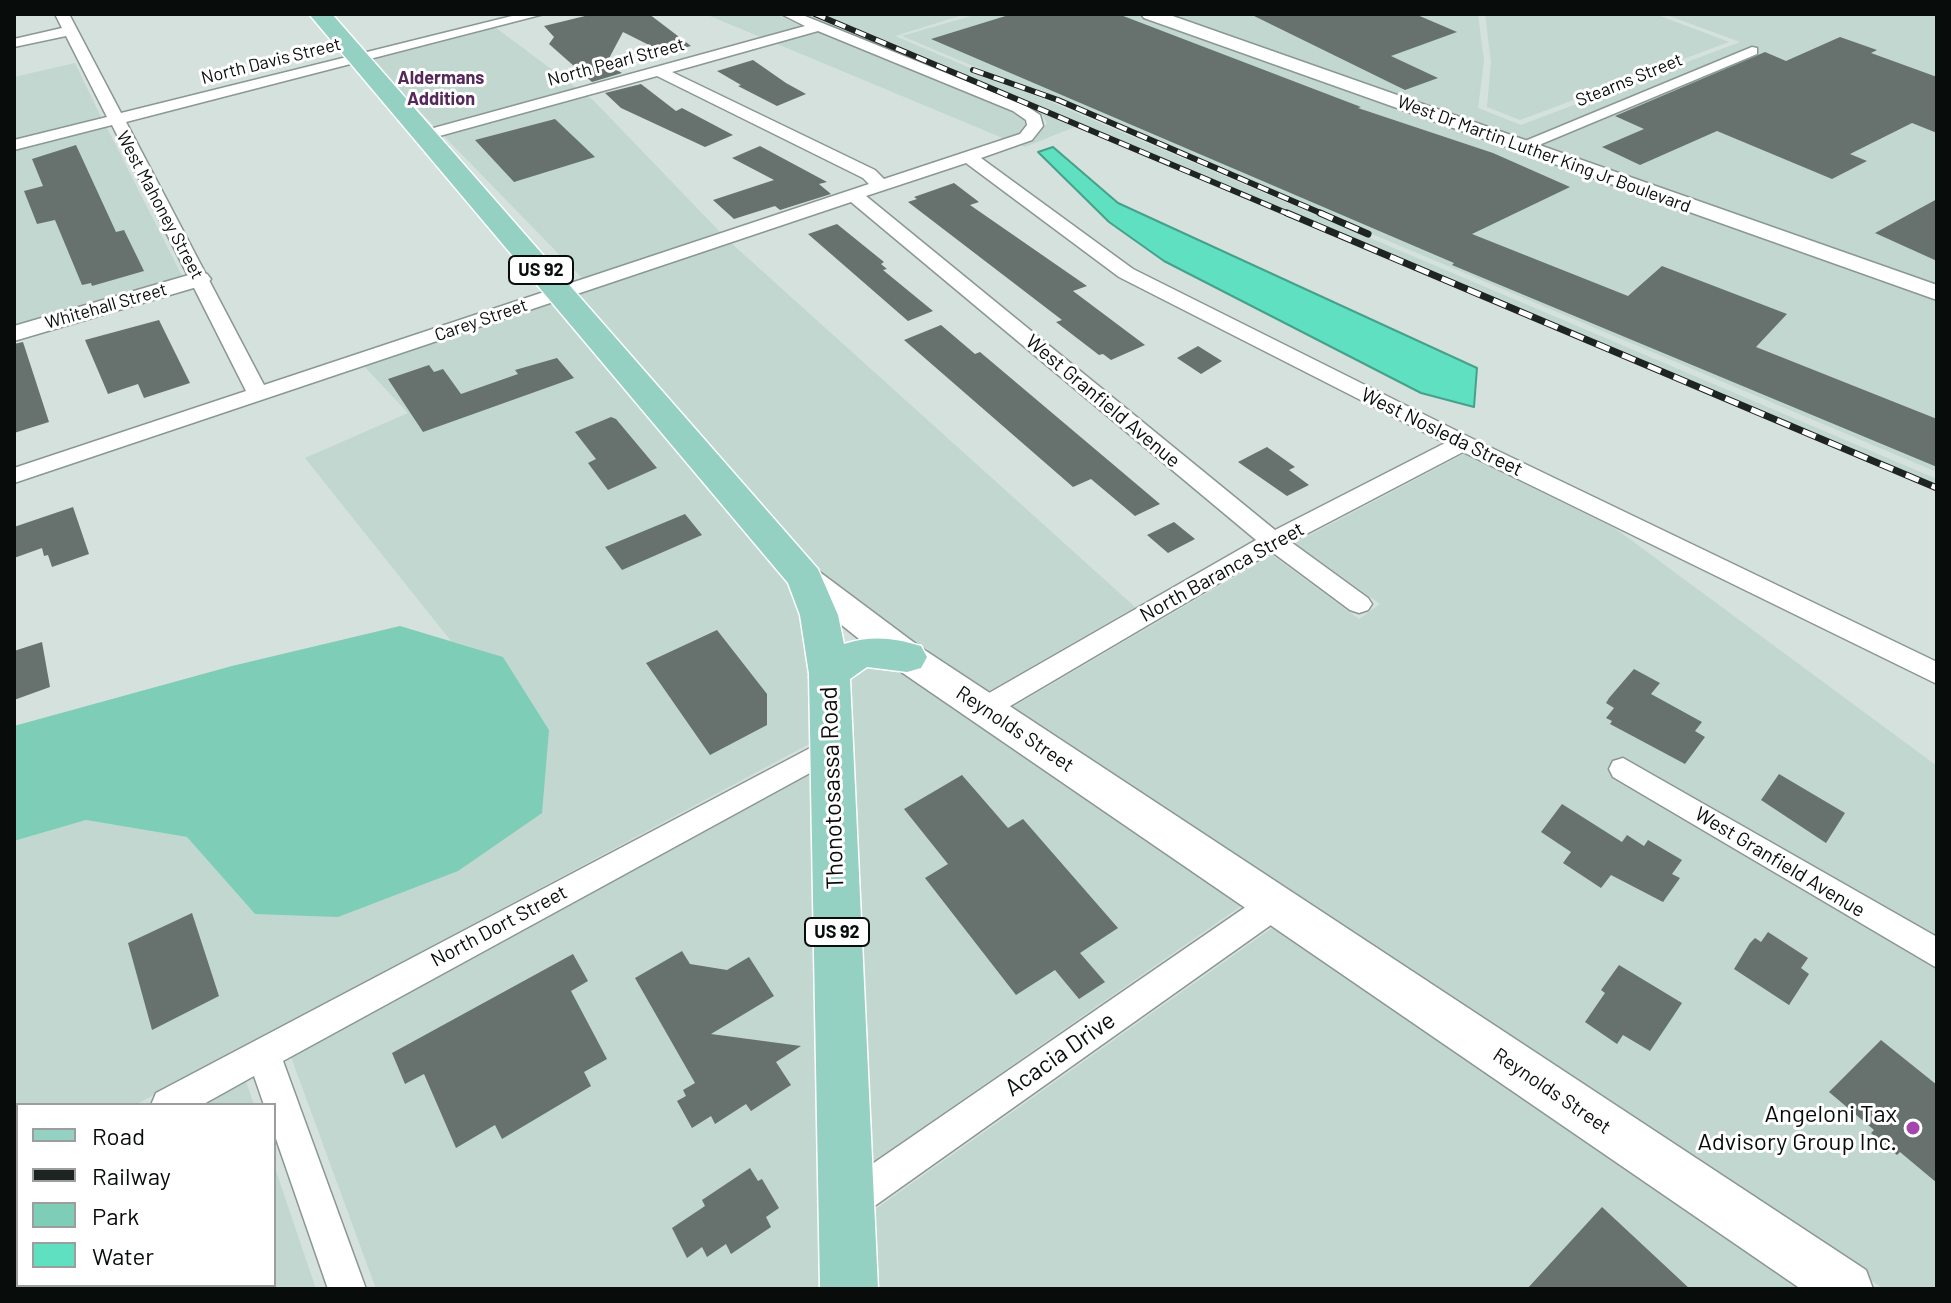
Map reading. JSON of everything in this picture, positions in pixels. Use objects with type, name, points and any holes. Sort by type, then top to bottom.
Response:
[{"type":"main road","name":"Reynolds Street","points":[[320,14],[805,578],[907,657],[1847,1289]]},
{"type":"main road","name":"Thonotosassa Road","points":[[805,578],[819,615],[829,674],[849,1289]]},
{"type":"main road","points":[[829,674],[843,660],[859,653],[877,650],[907,657]]},
{"type":"street","name":"West Mahoney Street","points":[[62,14],[259,395]]},
{"type":"street","name":"North Davis Street","points":[[14,145],[537,14]]},
{"type":"street","points":[[788,14],[818,27]]},
{"type":"street","name":"West Dr Martin Luther King Jr Boulevard","points":[[1150,14],[1937,293]]},
{"type":"street","name":"North Pearl Street","points":[[425,135],[818,27]]},
{"type":"street","name":"Carey Street","points":[[14,476],[1026,137],[1035,126],[1034,118],[1019,108],[818,27]]},
{"type":"street","points":[[14,43],[71,31]]},
{"type":"street","name":"Stearns Street","points":[[1521,146],[1752,51]]},
{"type":"street","points":[[659,71],[869,174],[880,185]]},
{"type":"street","name":"West Nosleda Street","points":[[968,156],[1126,273],[1463,443],[1937,674]]},
{"type":"street","name":"West Granfield Avenue","points":[[852,194],[1273,541],[1359,604]]},
{"type":"street","name":"Whitehall Street","points":[[14,334],[199,279]]},
{"type":"street","name":"North Baranca Street","points":[[985,708],[1273,541],[1463,443]]},
{"type":"street","name":"North Dort Street","points":[[172,1103],[831,748]]},
{"type":"street","name":"West Granfield Avenue","points":[[1623,769],[1937,954]]},
{"type":"street","name":"Acacia Drive","points":[[846,1204],[1274,905]]},
{"type":"street","points":[[263,1053],[347,1289]]},
{"type":"shaded area","points":[[705,14],[774,14],[805,27],[763,38]]},
{"type":"shaded area","points":[[801,14],[966,14],[895,36],[1937,479],[1937,485],[1082,124],[1025,147],[1020,145],[1035,139],[1047,123],[1043,116],[1026,105]]},
{"type":"shaded area","points":[[978,14],[1478,14],[1484,61],[1478,108],[1521,125],[1740,42],[1664,14],[1937,14],[1937,472],[902,36]]},
{"type":"shaded area","points":[[1485,14],[1655,14],[1729,42],[1520,120],[1487,107],[1491,62]]},
{"type":"shaded area","points":[[496,28],[578,89],[435,127],[371,60]]},
{"type":"shaded area","points":[[816,31],[1011,111],[1024,120],[1025,125],[1017,135],[1005,139],[775,43]]},
{"type":"shaded area","points":[[75,63],[102,119],[14,141],[14,77]]},
{"type":"shaded area","points":[[586,95],[720,232],[583,279],[442,134]]},
{"type":"shaded area","points":[[106,126],[183,278],[14,328],[14,149]]},
{"type":"shaded area","points":[[730,242],[1135,607],[987,692],[927,652],[928,649],[917,646],[819,572],[576,294]]},
{"type":"shaded area","points":[[553,302],[790,584],[803,619],[812,672],[806,678],[812,681],[813,742],[139,1103],[16,1103],[14,1170],[14,841],[86,820],[187,837],[255,914],[549,730],[503,657],[451,641],[305,458],[408,413],[364,366]]},
{"type":"shaded area","points":[[1464,454],[1616,529],[1937,766],[1937,1289],[1884,1289],[1011,708],[1272,555],[1359,619],[1380,604],[1295,543]]},
{"type":"shaded area","points":[[863,664],[897,667],[1244,904],[868,1165],[848,753],[854,749],[848,742],[846,676]]},
{"type":"shaded area","points":[[814,772],[824,1195],[816,1201],[824,1214],[826,1289],[376,1289],[291,1057]]},
{"type":"shaded area","points":[[1275,926],[1810,1289],[873,1289],[870,1213]]},
{"type":"shaded area","points":[[246,1081],[253,1103],[206,1103]]},
{"type":"shaded area","points":[[276,1171],[316,1289],[14,1289],[14,1208],[16,1287],[276,1287]]},
{"type":"green space","points":[[400,626],[503,657],[549,730],[542,813],[458,871],[338,917],[255,914],[187,837],[86,820],[14,841],[14,726],[232,666]]},
{"type":"water","points":[[1053,147],[1118,203],[1477,368],[1474,407],[1421,393],[1164,261],[1109,222],[1038,152]]},
{"type":"building","points":[[587,14],[649,14],[691,46],[665,53],[623,32],[606,64],[622,73],[592,82],[549,44],[554,37],[544,26]]},
{"type":"building","points":[[1012,14],[1118,14],[1361,107],[1358,108],[1493,153],[1570,187],[1472,234],[1628,296],[1662,266],[1787,314],[1756,347],[1937,419],[1937,467],[1452,265],[1454,263],[931,39]]},
{"type":"building","points":[[1250,14],[1415,14],[1457,32],[1391,56],[1438,78],[1405,90]]},
{"type":"building","points":[[1840,37],[1877,50],[1871,53],[1937,77],[1937,133],[1912,123],[1850,154],[1867,161],[1832,179],[1717,131],[1640,165],[1602,147],[1644,129],[1615,116],[1765,52],[1786,61]]},
{"type":"building","points":[[753,60],[806,94],[777,106],[717,71]]},
{"type":"building","points":[[641,84],[676,111],[682,108],[733,135],[705,147],[621,108],[605,93]]},
{"type":"building","points":[[555,119],[595,157],[514,182],[475,140]]},
{"type":"building","points":[[76,145],[116,232],[124,230],[144,271],[92,286],[91,283],[82,285],[55,220],[37,224],[24,191],[43,186],[32,159]]},
{"type":"building","points":[[760,146],[827,182],[819,184],[831,194],[780,210],[775,206],[734,219],[713,200],[774,180],[732,158]]},
{"type":"building","points":[[954,183],[979,202],[970,205],[1087,286],[1073,291],[1145,345],[1111,360],[1103,354],[1099,355],[1056,322],[1062,320],[908,202]]},
{"type":"building","points":[[1937,199],[1937,261],[1875,233]]},
{"type":"building","points":[[837,224],[884,262],[881,264],[887,269],[883,270],[933,311],[908,321],[808,234]]},
{"type":"building","points":[[159,320],[190,383],[144,398],[138,384],[108,394],[85,340]]},
{"type":"building","points":[[941,325],[975,354],[980,352],[1160,504],[1135,516],[1091,479],[1073,487],[904,340]]},
{"type":"building","points":[[23,342],[49,422],[14,433],[14,344]]},
{"type":"building","points":[[1198,346],[1222,361],[1201,374],[1177,358]]},
{"type":"building","points":[[557,358],[574,378],[423,432],[388,379],[429,365],[434,372],[443,369],[461,394],[518,374],[515,370]]},
{"type":"building","points":[[611,417],[657,468],[608,490],[588,463],[596,459],[575,432]]},
{"type":"building","points":[[1267,447],[1295,467],[1289,470],[1309,485],[1287,496],[1238,462]]},
{"type":"building","points":[[73,507],[89,554],[52,567],[42,548],[14,558],[14,527]]},
{"type":"building","points":[[685,514],[702,535],[622,570],[605,547]]},
{"type":"building","points":[[1174,522],[1195,539],[1168,553],[1147,535]]},
{"type":"building","points":[[717,630],[767,694],[767,725],[710,755],[646,663]]},
{"type":"building","points":[[42,642],[50,687],[14,700],[14,651]]},
{"type":"building","points":[[1634,669],[1660,683],[1651,694],[1702,722],[1695,731],[1705,737],[1685,764],[1610,724],[1612,721],[1606,718],[1614,708],[1606,703]]},
{"type":"building","points":[[1779,774],[1845,813],[1826,843],[1761,800]]},
{"type":"building","points":[[962,775],[1008,828],[1023,819],[1118,928],[1080,953],[1105,982],[1079,999],[1055,970],[1016,995],[925,878],[948,864],[904,809]]},
{"type":"building","points":[[1562,804],[1622,842],[1627,835],[1644,846],[1648,840],[1682,860],[1672,874],[1680,878],[1663,902],[1611,875],[1601,888],[1563,863],[1571,852],[1541,832]]},
{"type":"building","points":[[192,913],[219,996],[152,1030],[128,943]]},
{"type":"building","points":[[1768,932],[1808,958],[1801,968],[1809,974],[1789,1005],[1734,969],[1750,943],[1755,938],[1761,942]]},
{"type":"building","points":[[682,951],[690,964],[727,970],[749,957],[774,996],[711,1034],[801,1046],[776,1062],[791,1085],[751,1111],[746,1104],[715,1124],[711,1116],[692,1128],[677,1101],[686,1096],[683,1090],[695,1083],[635,978]]},
{"type":"building","points":[[573,954],[588,981],[571,991],[607,1059],[584,1072],[591,1086],[502,1139],[495,1125],[456,1148],[424,1074],[405,1084],[392,1053]]},
{"type":"building","points":[[1619,965],[1682,1003],[1650,1051],[1623,1035],[1617,1044],[1585,1022],[1605,993],[1601,990]]},
{"type":"building","points":[[1881,1040],[1937,1085],[1937,1183],[1900,1152],[1897,1155],[1871,1133],[1874,1130],[1829,1092]]},
{"type":"building","points":[[750,1168],[758,1181],[762,1179],[779,1208],[766,1217],[771,1227],[731,1254],[726,1244],[707,1257],[702,1247],[687,1258],[672,1228],[705,1206],[702,1200]]},
{"type":"building","points":[[1602,1207],[1690,1289],[1527,1289]]},
{"type":"railway","points":[[815,14],[1291,215]]},
{"type":"railway","points":[[973,70],[1058,100],[1325,215]]},
{"type":"railway","points":[[1287,213],[1937,488]]},
{"type":"railway","points":[[1320,213],[1368,234]]},
{"type":"place","name":"Angeloni Tax Advisory Group Inc.","points":[[1913,1128]]},
{"type":"district","name":"Aldermans Addition","points":[[441,88]]}]
